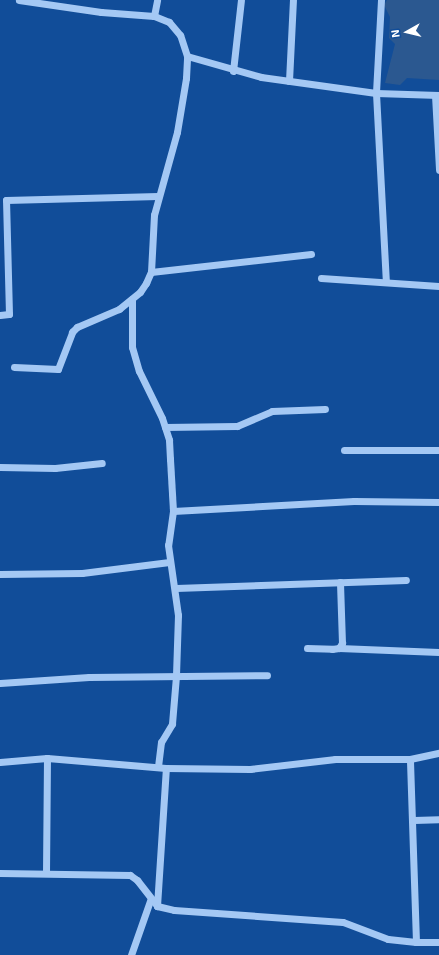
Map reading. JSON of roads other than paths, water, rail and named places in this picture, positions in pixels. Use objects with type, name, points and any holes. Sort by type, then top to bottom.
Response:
[{"type":"street","points":[[14,366],[58,369],[77,327],[107,316],[140,292],[151,272],[152,237],[158,196],[178,132],[186,78],[187,56],[180,35],[169,22],[154,16],[102,12],[19,0]]},
{"type":"street","points":[[154,16],[157,0]]},
{"type":"street","points":[[233,71],[241,0]]},
{"type":"street","points":[[289,81],[292,0]]},
{"type":"street","points":[[382,0],[376,94],[386,282]]},
{"type":"street","points":[[187,56],[233,71],[289,81],[376,94],[437,95],[439,170]]},
{"type":"street","points":[[0,315],[9,314],[6,200],[158,196]]},
{"type":"street","points":[[151,272],[311,254]]},
{"type":"street","points":[[321,278],[439,286]]},
{"type":"street","points":[[132,299],[132,347],[139,371],[169,440],[173,511],[169,526],[170,562],[176,588],[178,616],[176,676],[172,724],[161,742],[158,767]]},
{"type":"street","points":[[165,428],[237,426],[272,411],[325,409]]},
{"type":"street","points":[[344,450],[439,450]]},
{"type":"street","points":[[0,468],[55,468],[102,463]]},
{"type":"street","points":[[173,511],[354,500],[439,502]]},
{"type":"street","points":[[0,574],[82,573],[170,562]]},
{"type":"street","points":[[176,588],[406,580]]},
{"type":"street","points":[[339,648],[342,635],[340,582]]},
{"type":"street","points":[[307,648],[439,652]]},
{"type":"street","points":[[0,683],[89,677],[267,675]]},
{"type":"street","points":[[0,762],[47,758],[166,768],[250,769],[335,759],[410,759],[439,753]]},
{"type":"street","points":[[46,872],[47,758]]},
{"type":"street","points":[[410,759],[414,820],[416,942]]},
{"type":"street","points":[[157,906],[166,768]]},
{"type":"street","points":[[414,820],[439,819]]},
{"type":"street","points":[[0,873],[46,872],[130,875],[157,906],[174,910],[343,922],[388,939],[416,942],[439,942]]},
{"type":"street","points":[[131,955],[151,898]]},
{"type":"water","points":[[387,0],[439,0],[439,80],[407,78],[400,85],[385,83],[395,44],[389,38],[390,17],[384,5]]}]
